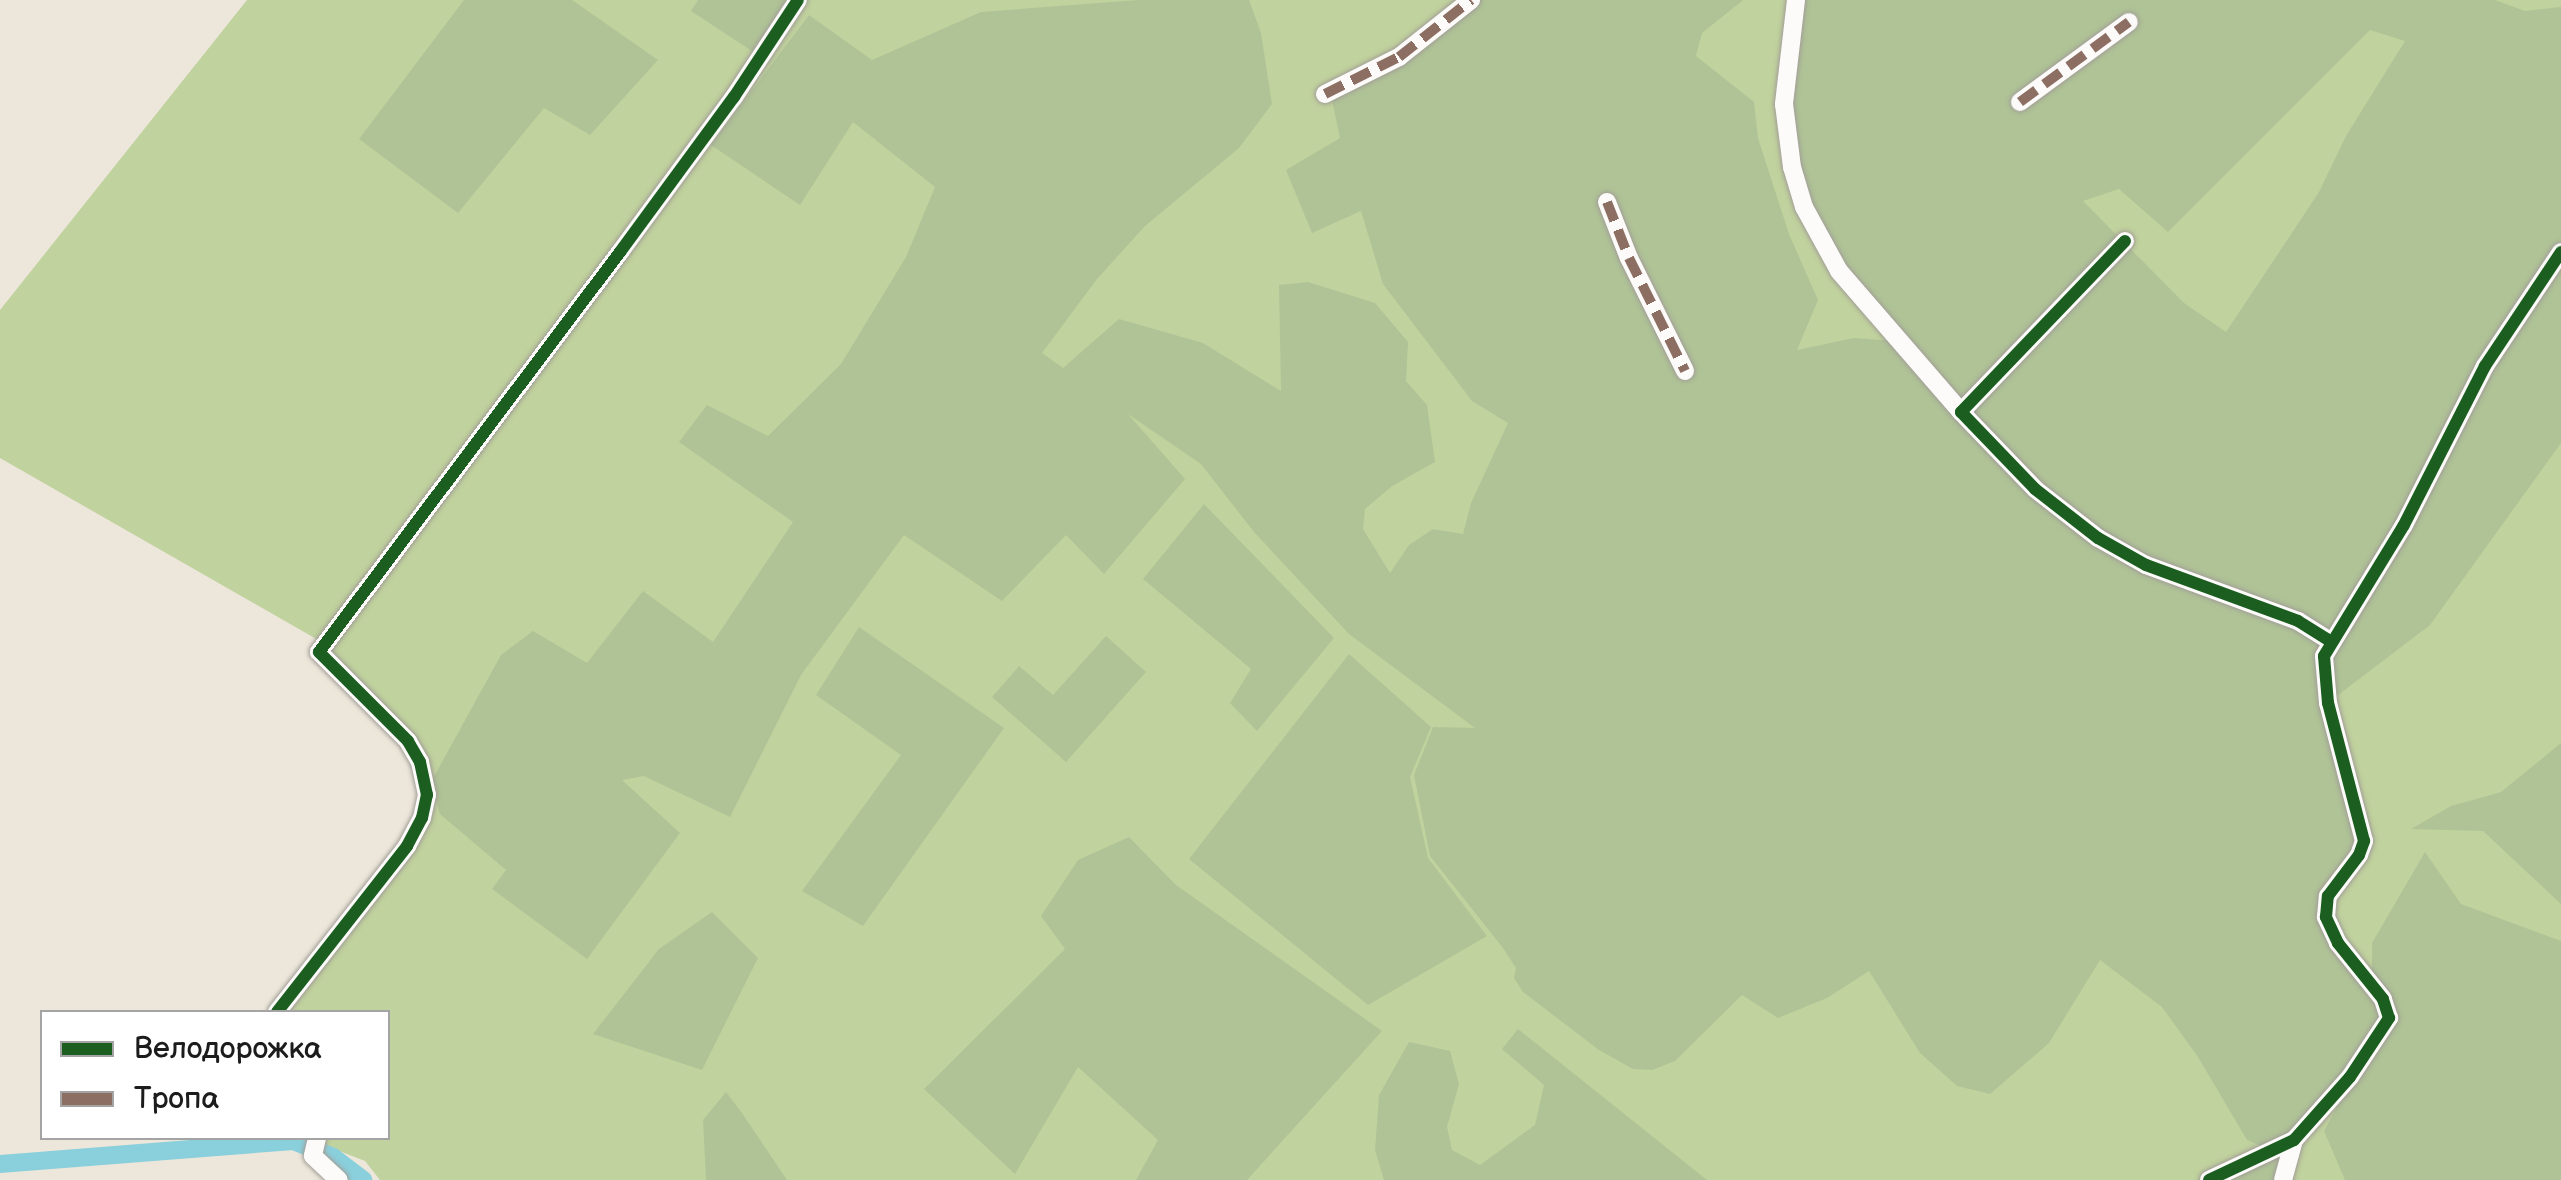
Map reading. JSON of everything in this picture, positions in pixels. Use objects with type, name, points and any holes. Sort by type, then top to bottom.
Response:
[{"type":"street","points":[[279,1010],[406,846],[422,818],[427,795],[420,762],[408,741],[319,652],[734,98],[798,0]]},
{"type":"street","points":[[1325,94],[1399,57],[1471,0]]},
{"type":"street","points":[[1796,0],[1784,104],[1792,167],[1804,207],[1839,271],[2034,489],[2110,545],[2216,594],[2298,621],[2330,640]]},
{"type":"street","points":[[2020,102],[2129,22]]},
{"type":"street","points":[[1607,202],[1629,258],[1684,371]]},
{"type":"street","points":[[1962,412],[2125,241]]},
{"type":"street","points":[[2209,1180],[2294,1140],[2350,1078],[2388,1018],[2383,999],[2338,943],[2325,912],[2328,896],[2360,855],[2364,841],[2328,702],[2324,662],[2330,640],[2380,568],[2484,366],[2561,252]]},
{"type":"street","points":[[2283,1180],[2294,1140]]},
{"type":"street","points":[[316,1144],[313,1156],[339,1180]]},
{"type":"green space","points":[[247,0],[2561,0],[2561,1180],[380,1180],[365,1161],[316,1142],[390,1140],[390,1010],[277,1010],[381,880],[431,782],[345,676],[325,644],[0,458],[0,310]]},
{"type":"green space","points":[[464,0],[572,0],[658,60],[590,135],[544,108],[458,213],[359,139]]},
{"type":"green space","points":[[698,0],[798,0],[764,59],[691,11]]},
{"type":"green space","points":[[1138,0],[1249,0],[1261,33],[1272,104],[1239,148],[1145,226],[1097,279],[1042,353],[1063,368],[1119,319],[1203,343],[1281,391],[1279,285],[1308,282],[1375,303],[1408,342],[1406,381],[1427,405],[1435,462],[1392,486],[1365,509],[1363,529],[1390,573],[1409,545],[1433,529],[1463,534],[1471,503],[1508,423],[1472,401],[1383,284],[1361,211],[1312,233],[1286,170],[1340,138],[1330,91],[1384,61],[1462,0],[1743,0],[1702,33],[1696,56],[1754,102],[1758,138],[1789,234],[1818,300],[1797,350],[1854,338],[1908,342],[1839,268],[1802,200],[1786,107],[1799,0],[2495,0],[2525,11],[2561,7],[2561,443],[2430,625],[2329,702],[2368,840],[2323,922],[2372,982],[2372,943],[2425,852],[2461,904],[2561,941],[2561,1180],[2345,1180],[2324,1131],[2348,1087],[2306,1119],[2289,1180],[2208,1180],[2267,1148],[2247,1140],[2198,1057],[2162,1007],[2100,960],[2049,1043],[1990,1094],[1957,1086],[1920,1053],[1869,971],[1827,998],[1778,1018],[1742,995],[1675,1061],[1652,1070],[1633,1069],[1599,1050],[1523,992],[1514,978],[1516,968],[1503,948],[1430,856],[1414,775],[1433,727],[1475,728],[1349,634],[1254,532],[1201,464],[1128,414],[1185,479],[1104,574],[1066,535],[1002,601],[904,535],[801,675],[730,817],[644,776],[622,780],[680,833],[587,959],[492,889],[506,870],[440,814],[431,782],[501,655],[533,631],[587,663],[643,591],[713,642],[793,522],[679,442],[707,405],[768,436],[841,364],[906,257],[935,187],[853,122],[800,205],[711,145],[809,15],[872,60],[981,12]],"holes":[[[2370,30],[2405,41],[2346,136],[2319,192],[2226,332],[2184,303],[2083,201],[2119,189],[2168,232]]]},
{"type":"green space","points":[[1204,504],[1334,638],[1257,731],[1230,703],[1251,669],[1143,579]]},
{"type":"green space","points":[[859,627],[1004,728],[863,926],[802,891],[901,755],[816,695]]},
{"type":"green space","points":[[1106,636],[1146,672],[1066,762],[992,697],[1019,666],[1053,695]]},
{"type":"green space","points":[[1349,654],[1431,727],[1410,777],[1428,858],[1487,936],[1368,1005],[1189,859]]},
{"type":"green space","points":[[2561,743],[2561,904],[2483,831],[2411,829],[2451,806],[2501,792]]},
{"type":"green space","points":[[1129,837],[1176,885],[1382,1031],[1247,1180],[1136,1180],[1158,1140],[1078,1067],[1015,1174],[924,1089],[1065,949],[1041,916],[1078,860]]},
{"type":"green space","points":[[712,912],[758,958],[702,1070],[593,1034],[659,949]]},
{"type":"green space","points":[[1518,1029],[1707,1180],[1384,1180],[1375,1150],[1379,1095],[1409,1042],[1450,1051],[1459,1084],[1447,1127],[1452,1150],[1480,1165],[1535,1125],[1544,1085],[1502,1049]]},
{"type":"green space","points":[[726,1092],[787,1180],[706,1180],[703,1120]]},
{"type":"waterway","points":[[0,1164],[293,1141],[333,1157],[363,1180]]},
{"type":"marked path","points":[[1325,94],[1399,57],[1471,0]]},
{"type":"marked path","points":[[2020,102],[2129,22]]},
{"type":"marked path","points":[[1607,202],[1629,258],[1685,371]]},
{"type":"cycle path","points":[[279,1010],[407,846],[422,818],[427,795],[420,762],[408,741],[319,652],[734,97],[798,0]]},
{"type":"cycle path","points":[[2125,241],[1961,412],[2035,489],[2098,538],[2146,565],[2298,621],[2330,641]]},
{"type":"cycle path","points":[[2209,1180],[2294,1140],[2350,1077],[2389,1018],[2383,999],[2338,943],[2326,917],[2328,896],[2359,855],[2364,841],[2328,703],[2324,656],[2404,525],[2485,366],[2561,252]]}]
